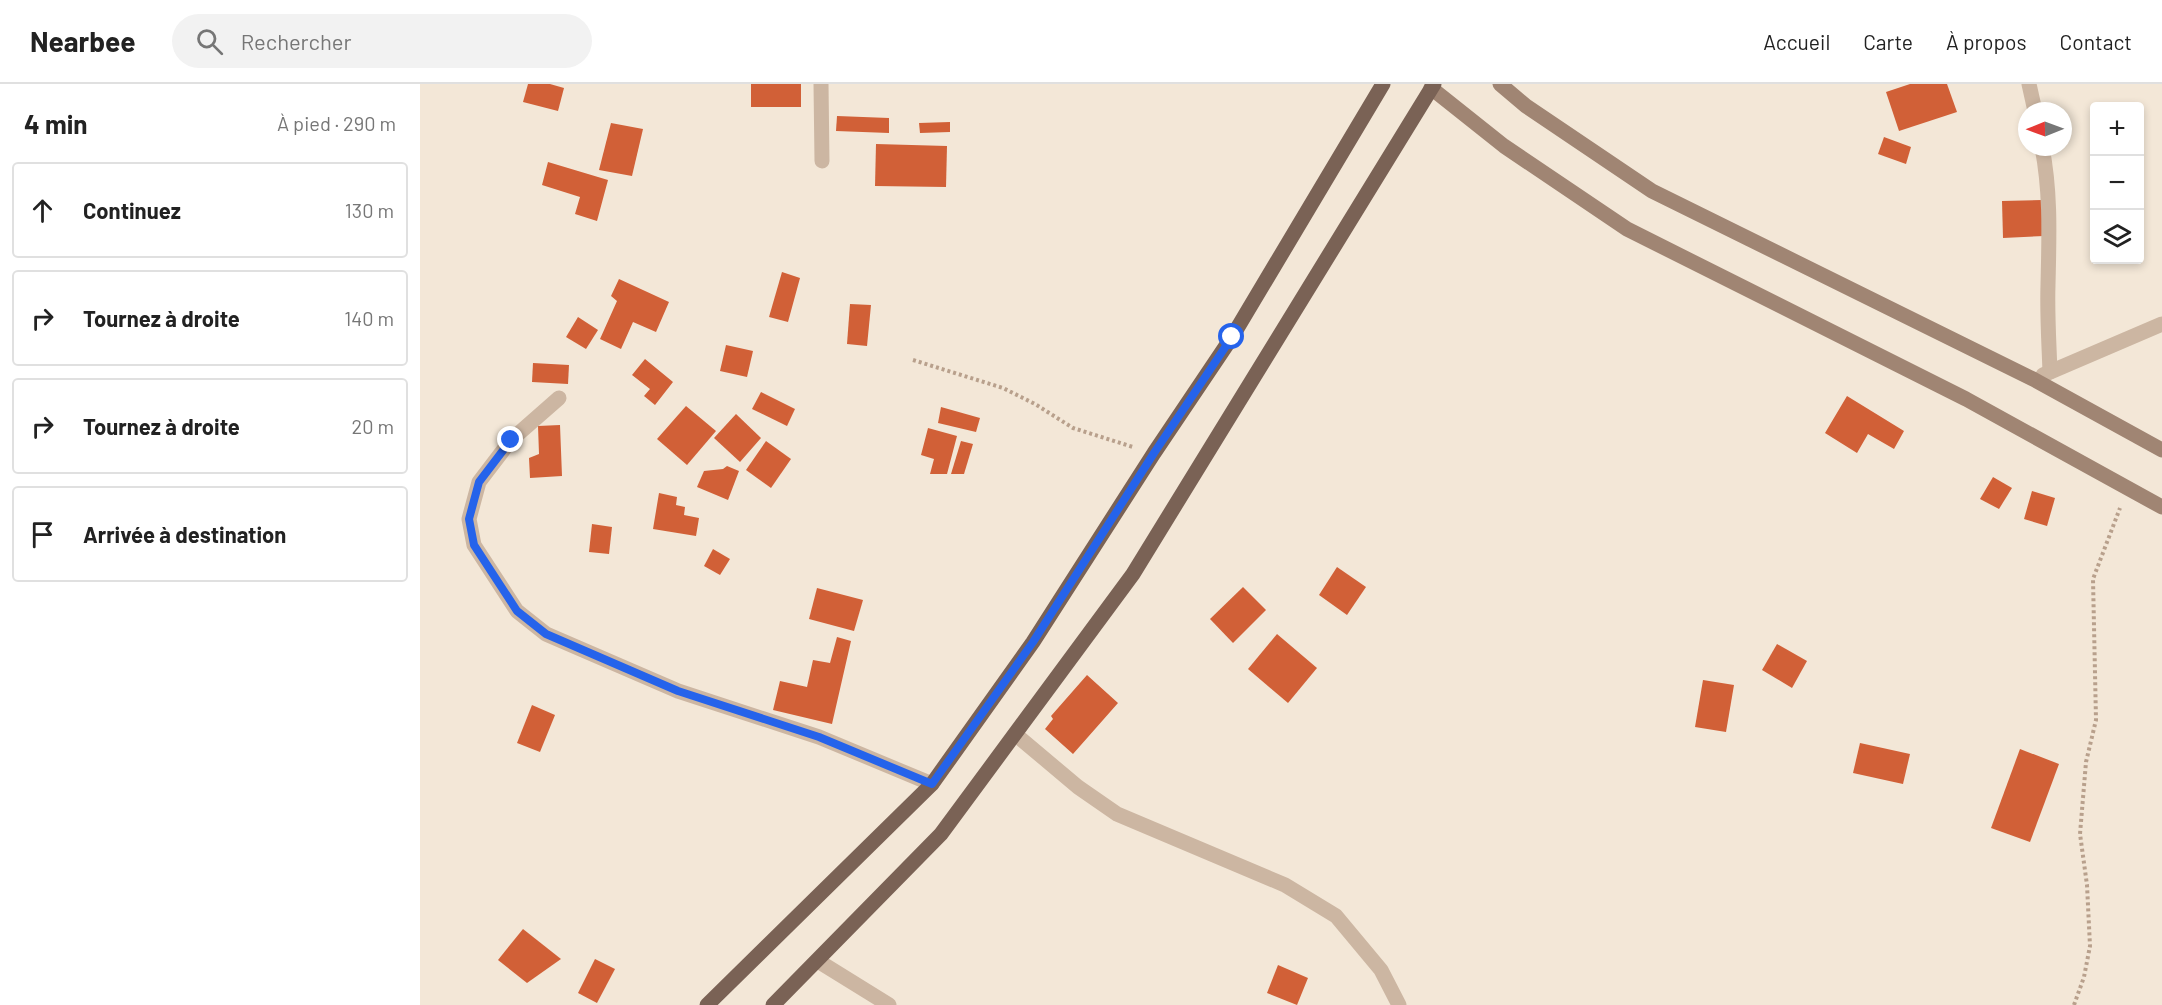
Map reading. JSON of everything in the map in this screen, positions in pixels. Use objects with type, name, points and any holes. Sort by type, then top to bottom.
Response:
[{"type":"main road","points":[[707,1005],[932,784],[1033,642],[1154,453],[1232,337],[1383,84]]},
{"type":"main road","points":[[773,1005],[941,834],[1132,574],[1430,85]]},
{"type":"street","points":[[821,84],[822,161]]},
{"type":"street","points":[[1500,84],[1526,106],[1653,191],[2033,379],[2162,450]]},
{"type":"street","points":[[2029,84],[2033,102]]},
{"type":"street","points":[[1430,85],[1504,146],[1627,229],[1966,399],[2162,507]]},
{"type":"street","points":[[2044,156],[2050,226],[2048,286],[2050,372]]},
{"type":"street","points":[[2033,379],[2162,324]]},
{"type":"street","points":[[559,398],[511,440],[479,482],[469,519],[474,545],[517,611],[546,634],[678,691],[819,737],[932,784]]},
{"type":"street","points":[[1015,734],[1078,787],[1117,814],[1285,885],[1336,916],[1380,970],[1399,1005]]},
{"type":"street","points":[[818,961],[889,1005]]},
{"type":"path","points":[[913,360],[1003,388],[1035,404],[1073,428],[1154,453]]},
{"type":"path","points":[[2074,1005],[2084,977],[2090,946],[2087,885],[2080,834],[2086,762],[2096,720],[2093,579],[2128,487]]},
{"type":"building","points":[[528,84],[550,84],[564,88],[558,111],[523,102]]},
{"type":"building","points":[[751,84],[801,84],[801,107],[751,107]]},
{"type":"building","points":[[1910,84],[1947,84],[1957,112],[1899,131],[1886,92]]},
{"type":"building","points":[[837,116],[889,118],[889,133],[836,131]]},
{"type":"building","points":[[950,122],[950,132],[920,133],[919,123]]},
{"type":"building","points":[[611,123],[643,129],[632,176],[599,170]]},
{"type":"building","points":[[1884,137],[1911,147],[1906,164],[1878,154]]},
{"type":"building","points":[[876,144],[947,146],[946,187],[875,186]]},
{"type":"building","points":[[548,162],[608,180],[597,221],[575,214],[580,197],[542,185]]},
{"type":"building","points":[[2042,200],[2044,236],[2003,238],[2002,201]]},
{"type":"building","points":[[782,272],[800,278],[788,322],[769,317]]},
{"type":"building","points":[[619,279],[669,302],[656,332],[633,322],[621,349],[600,339],[617,301],[611,296]]},
{"type":"building","points":[[850,304],[871,305],[867,346],[847,344]]},
{"type":"building","points":[[578,317],[598,330],[586,349],[566,337]]},
{"type":"building","points":[[726,345],[753,351],[747,377],[720,371]]},
{"type":"building","points":[[645,359],[673,382],[655,405],[644,396],[650,389],[632,375]]},
{"type":"building","points":[[533,363],[569,365],[568,384],[532,382]]},
{"type":"building","points":[[761,392],[795,409],[787,426],[752,409]]},
{"type":"building","points":[[1847,396],[1904,431],[1894,449],[1868,434],[1857,453],[1825,433]]},
{"type":"building","points":[[686,406],[716,431],[687,465],[657,439]]},
{"type":"building","points":[[941,407],[980,418],[976,432],[938,423]]},
{"type":"building","points":[[736,414],[761,438],[740,462],[714,438]]},
{"type":"building","points":[[560,425],[562,476],[530,478],[529,458],[539,454],[538,426]]},
{"type":"building","points":[[928,428],[957,436],[947,474],[930,474],[934,459],[921,455]]},
{"type":"building","points":[[766,441],[791,459],[771,488],[746,470]]},
{"type":"building","points":[[961,441],[973,444],[964,474],[951,474]]},
{"type":"building","points":[[727,466],[739,471],[728,500],[697,487],[704,471],[723,469]]},
{"type":"building","points":[[1993,477],[2012,488],[1999,509],[1980,499]]},
{"type":"building","points":[[2032,491],[2055,498],[2047,526],[2024,519]]},
{"type":"building","points":[[659,493],[677,497],[676,505],[685,507],[684,515],[699,518],[696,536],[653,529]]},
{"type":"building","points":[[592,524],[612,527],[609,554],[589,552]]},
{"type":"building","points":[[713,549],[730,559],[720,575],[704,566]]},
{"type":"building","points":[[1337,567],[1366,587],[1347,615],[1319,595]]},
{"type":"building","points":[[1243,587],[1266,610],[1233,643],[1210,619]]},
{"type":"building","points":[[817,588],[863,600],[854,631],[809,619]]},
{"type":"building","points":[[1277,634],[1317,668],[1288,703],[1248,669]]},
{"type":"building","points":[[837,637],[851,641],[832,724],[773,710],[780,681],[807,687],[813,660],[830,663]]},
{"type":"building","points":[[1777,644],[1807,661],[1792,688],[1762,670]]},
{"type":"building","points":[[1087,675],[1118,703],[1073,754],[1045,729],[1053,719],[1051,716]]},
{"type":"building","points":[[1703,680],[1734,685],[1726,732],[1695,727]]},
{"type":"building","points":[[532,705],[555,715],[540,752],[517,743]]},
{"type":"building","points":[[1860,743],[1910,754],[1903,784],[1853,773]]},
{"type":"building","points":[[2020,749],[2059,764],[2030,842],[1991,828]]},
{"type":"building","points":[[523,929],[561,959],[527,983],[498,960]]},
{"type":"building","points":[[595,959],[615,969],[597,1003],[578,993]]},
{"type":"building","points":[[1278,965],[1308,978],[1297,1005],[1267,993]]},
{"type":"route","points":[[511,440],[479,482],[469,519],[474,545],[517,611],[546,634],[678,691],[819,737],[932,784],[1033,642],[1154,453],[1232,337]]}]
